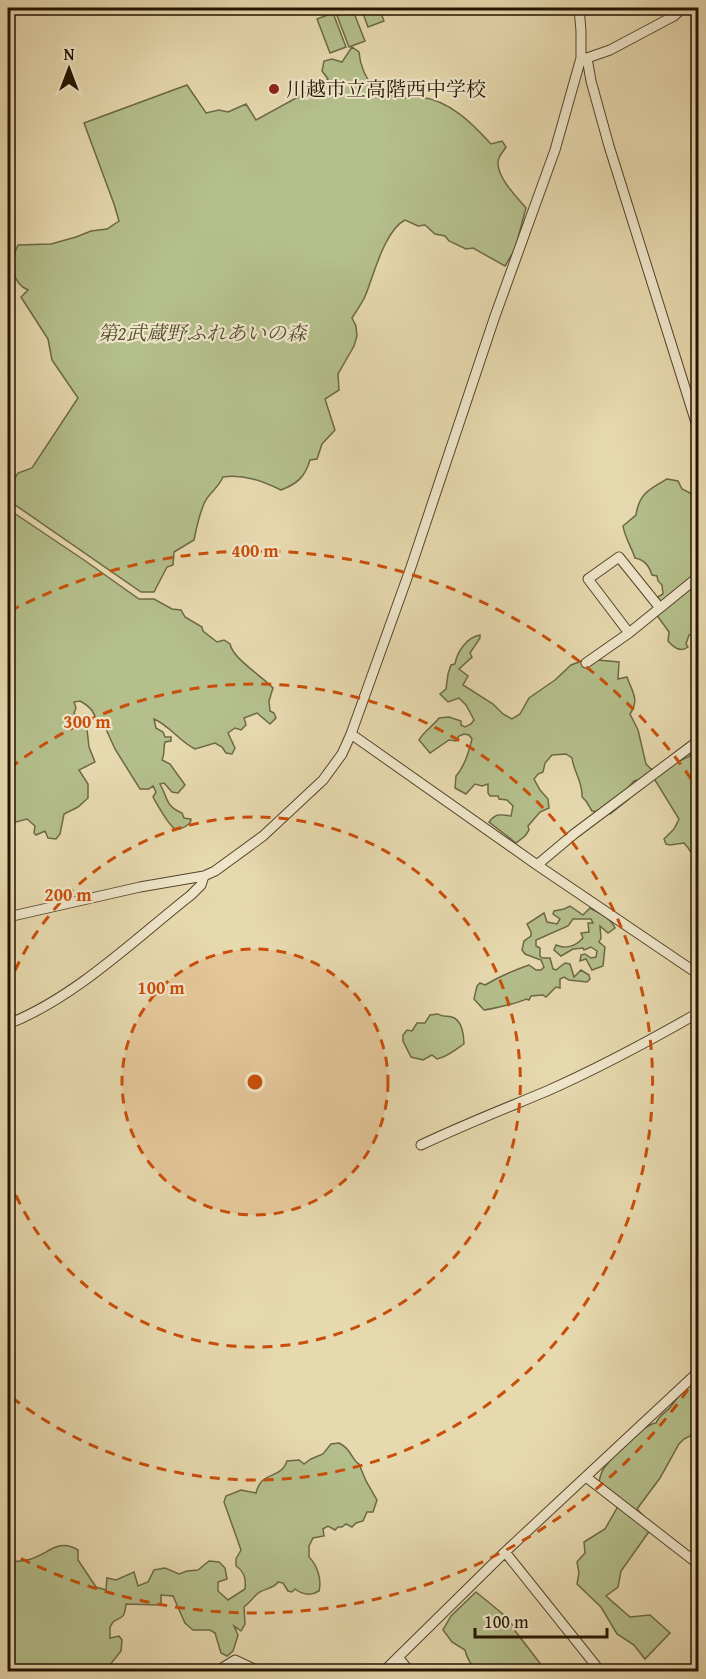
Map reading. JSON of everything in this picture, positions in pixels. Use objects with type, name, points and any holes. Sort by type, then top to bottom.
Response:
[{"type":"street","points":[[579,8],[584,58],[609,146],[699,429]]},
{"type":"street","points":[[584,58],[610,50],[674,16],[683,8]]},
{"type":"street","points":[[8,917],[140,887],[204,876],[226,864],[263,836],[323,780],[342,754],[411,567],[495,316],[555,150],[584,58]]},
{"type":"street","points":[[629,633],[588,579],[619,557],[660,608]]},
{"type":"street","points":[[586,663],[629,633],[699,577]]},
{"type":"street","points":[[351,734],[537,865],[699,974]]},
{"type":"street","points":[[537,865],[574,834],[699,741]]},
{"type":"street","points":[[8,1024],[46,1005],[101,966],[191,895],[201,885],[204,876]]},
{"type":"street","points":[[421,1145],[470,1121],[549,1090],[629,1052],[699,1013]]},
{"type":"street","points":[[383,1671],[505,1552],[699,1372]]},
{"type":"street","points":[[586,1477],[699,1564]]},
{"type":"street","points":[[505,1552],[602,1671]]},
{"type":"street","points":[[398,1657],[410,1671]]},
{"type":"street","points":[[216,1671],[234,1660],[252,1668],[253,1671]]},
{"type":"green space","points":[[352,8],[365,41],[349,47],[336,13]]},
{"type":"green space","points":[[361,8],[379,8],[384,21],[368,27]]},
{"type":"green space","points":[[333,13],[346,47],[330,53],[317,19]]},
{"type":"green space","name":"第2武蔵野ふれあいの森","points":[[352,47],[359,52],[364,73],[376,91],[398,98],[432,99],[460,114],[491,144],[502,141],[506,147],[498,159],[499,170],[509,188],[526,208],[515,249],[505,266],[473,248],[466,249],[449,241],[445,236],[435,234],[425,225],[418,226],[405,220],[398,225],[386,243],[365,297],[352,318],[357,336],[354,346],[338,374],[339,390],[325,399],[335,430],[322,444],[317,459],[310,460],[303,475],[292,485],[281,490],[253,479],[238,476],[223,477],[206,500],[194,540],[174,552],[173,565],[167,567],[154,592],[141,592],[8,500],[8,489],[18,473],[32,468],[78,398],[52,360],[48,339],[21,297],[28,290],[22,287],[15,277],[13,264],[15,251],[18,245],[51,244],[91,231],[107,229],[119,221],[84,123],[187,85],[206,113],[219,110],[228,112],[246,104],[256,120],[322,84],[328,79],[322,71],[324,61],[332,59],[342,62]]},
{"type":"green space","points":[[667,479],[678,481],[682,489],[698,497],[698,639],[692,634],[689,635],[686,644],[688,647],[682,649],[674,647],[668,641],[669,632],[656,614],[656,598],[663,594],[662,585],[657,576],[652,575],[646,564],[635,558],[623,526],[636,515],[642,497]]},
{"type":"green space","points":[[8,509],[139,599],[154,599],[172,609],[181,610],[185,617],[202,627],[203,631],[217,642],[224,640],[230,644],[236,656],[273,688],[269,701],[270,711],[276,718],[270,724],[257,713],[244,718],[246,725],[241,730],[235,728],[228,733],[235,748],[232,754],[226,753],[215,743],[195,749],[154,719],[156,728],[163,732],[165,737],[171,737],[171,741],[165,742],[162,760],[170,764],[185,785],[178,793],[172,792],[164,783],[160,784],[170,804],[182,813],[184,818],[191,819],[184,828],[173,828],[167,820],[153,797],[156,792],[153,786],[149,789],[140,789],[115,749],[105,727],[97,727],[92,711],[80,701],[74,702],[76,708],[74,713],[87,729],[89,747],[95,762],[79,770],[88,784],[88,798],[78,807],[64,814],[60,834],[56,839],[48,838],[45,831],[36,835],[35,826],[27,819],[16,822],[8,817]]},
{"type":"green space","points":[[480,635],[470,653],[472,657],[459,669],[468,676],[463,685],[512,719],[520,714],[529,698],[555,680],[571,665],[587,659],[619,662],[618,679],[627,677],[634,696],[633,709],[630,714],[638,730],[646,764],[651,769],[662,769],[690,756],[690,746],[698,743],[698,863],[684,843],[666,844],[664,839],[674,829],[679,819],[655,780],[646,774],[634,781],[626,790],[629,799],[610,814],[592,811],[582,797],[572,758],[566,754],[552,755],[545,763],[543,772],[534,779],[548,799],[549,808],[540,812],[528,826],[529,830],[525,836],[516,843],[489,822],[497,815],[511,816],[513,806],[507,800],[499,799],[498,796],[490,796],[488,784],[482,786],[475,784],[466,794],[455,788],[456,776],[471,744],[472,739],[469,735],[459,736],[456,741],[449,740],[430,753],[419,740],[439,718],[449,717],[461,721],[461,725],[465,727],[474,720],[466,705],[459,698],[448,702],[440,694],[446,689],[451,665],[455,664],[460,650],[475,636]]},
{"type":"green space","points":[[570,906],[583,915],[590,908],[613,924],[615,928],[608,933],[600,926],[599,942],[605,947],[603,966],[592,970],[586,959],[580,961],[581,955],[585,954],[591,958],[596,957],[597,951],[591,947],[584,950],[583,948],[573,949],[561,956],[554,950],[556,945],[566,947],[573,945],[583,938],[581,933],[589,932],[588,923],[593,923],[591,919],[573,919],[568,926],[536,940],[536,946],[540,948],[542,958],[550,958],[553,969],[556,970],[565,963],[570,964],[574,977],[581,970],[589,975],[590,979],[587,982],[569,980],[564,977],[560,979],[560,988],[556,987],[546,997],[531,996],[529,1000],[484,1010],[474,999],[480,983],[485,985],[529,965],[536,970],[544,967],[541,960],[525,954],[522,950],[524,941],[531,936],[527,924],[544,913],[547,922],[557,924],[560,919],[553,914],[554,911]]},
{"type":"green space","points":[[438,1014],[458,1021],[463,1032],[464,1044],[448,1055],[437,1059],[432,1055],[423,1060],[411,1057],[403,1041],[403,1035],[407,1030],[412,1031],[417,1023],[425,1023],[430,1015]]},
{"type":"green space","points":[[698,1378],[698,1432],[679,1444],[660,1478],[637,1509],[653,1526],[621,1571],[618,1587],[606,1596],[630,1617],[650,1615],[670,1633],[645,1659],[634,1645],[617,1634],[601,1607],[577,1584],[579,1573],[577,1562],[585,1553],[584,1542],[605,1529],[621,1501],[599,1482],[603,1470],[636,1435],[656,1423],[684,1390]]},
{"type":"green space","points":[[339,1443],[359,1464],[377,1500],[373,1512],[367,1512],[363,1521],[352,1527],[346,1524],[335,1530],[328,1526],[323,1529],[324,1536],[313,1538],[309,1546],[309,1557],[318,1572],[319,1591],[307,1594],[295,1589],[292,1592],[288,1591],[283,1583],[278,1582],[258,1593],[244,1607],[245,1624],[241,1631],[234,1626],[238,1635],[233,1651],[227,1656],[221,1653],[215,1633],[210,1630],[193,1630],[185,1623],[173,1596],[161,1595],[161,1605],[126,1604],[124,1615],[113,1622],[110,1627],[110,1638],[119,1636],[122,1640],[121,1651],[105,1671],[8,1671],[8,1564],[34,1558],[58,1546],[71,1547],[78,1550],[78,1560],[96,1587],[106,1590],[107,1578],[116,1580],[134,1572],[138,1586],[148,1582],[154,1570],[165,1568],[179,1574],[198,1570],[209,1561],[219,1562],[225,1568],[227,1579],[218,1582],[218,1591],[228,1600],[245,1589],[245,1582],[243,1574],[236,1566],[236,1559],[241,1550],[224,1502],[226,1496],[241,1490],[256,1493],[262,1481],[280,1471],[287,1461],[299,1460],[304,1464],[323,1454],[331,1444]]},
{"type":"green space","points":[[476,1592],[509,1619],[516,1632],[546,1671],[477,1671],[475,1669],[465,1650],[452,1642],[443,1630],[451,1616]]},
{"type":"place","name":"川越市立高階西中学校","points":[[274,89]]}]
